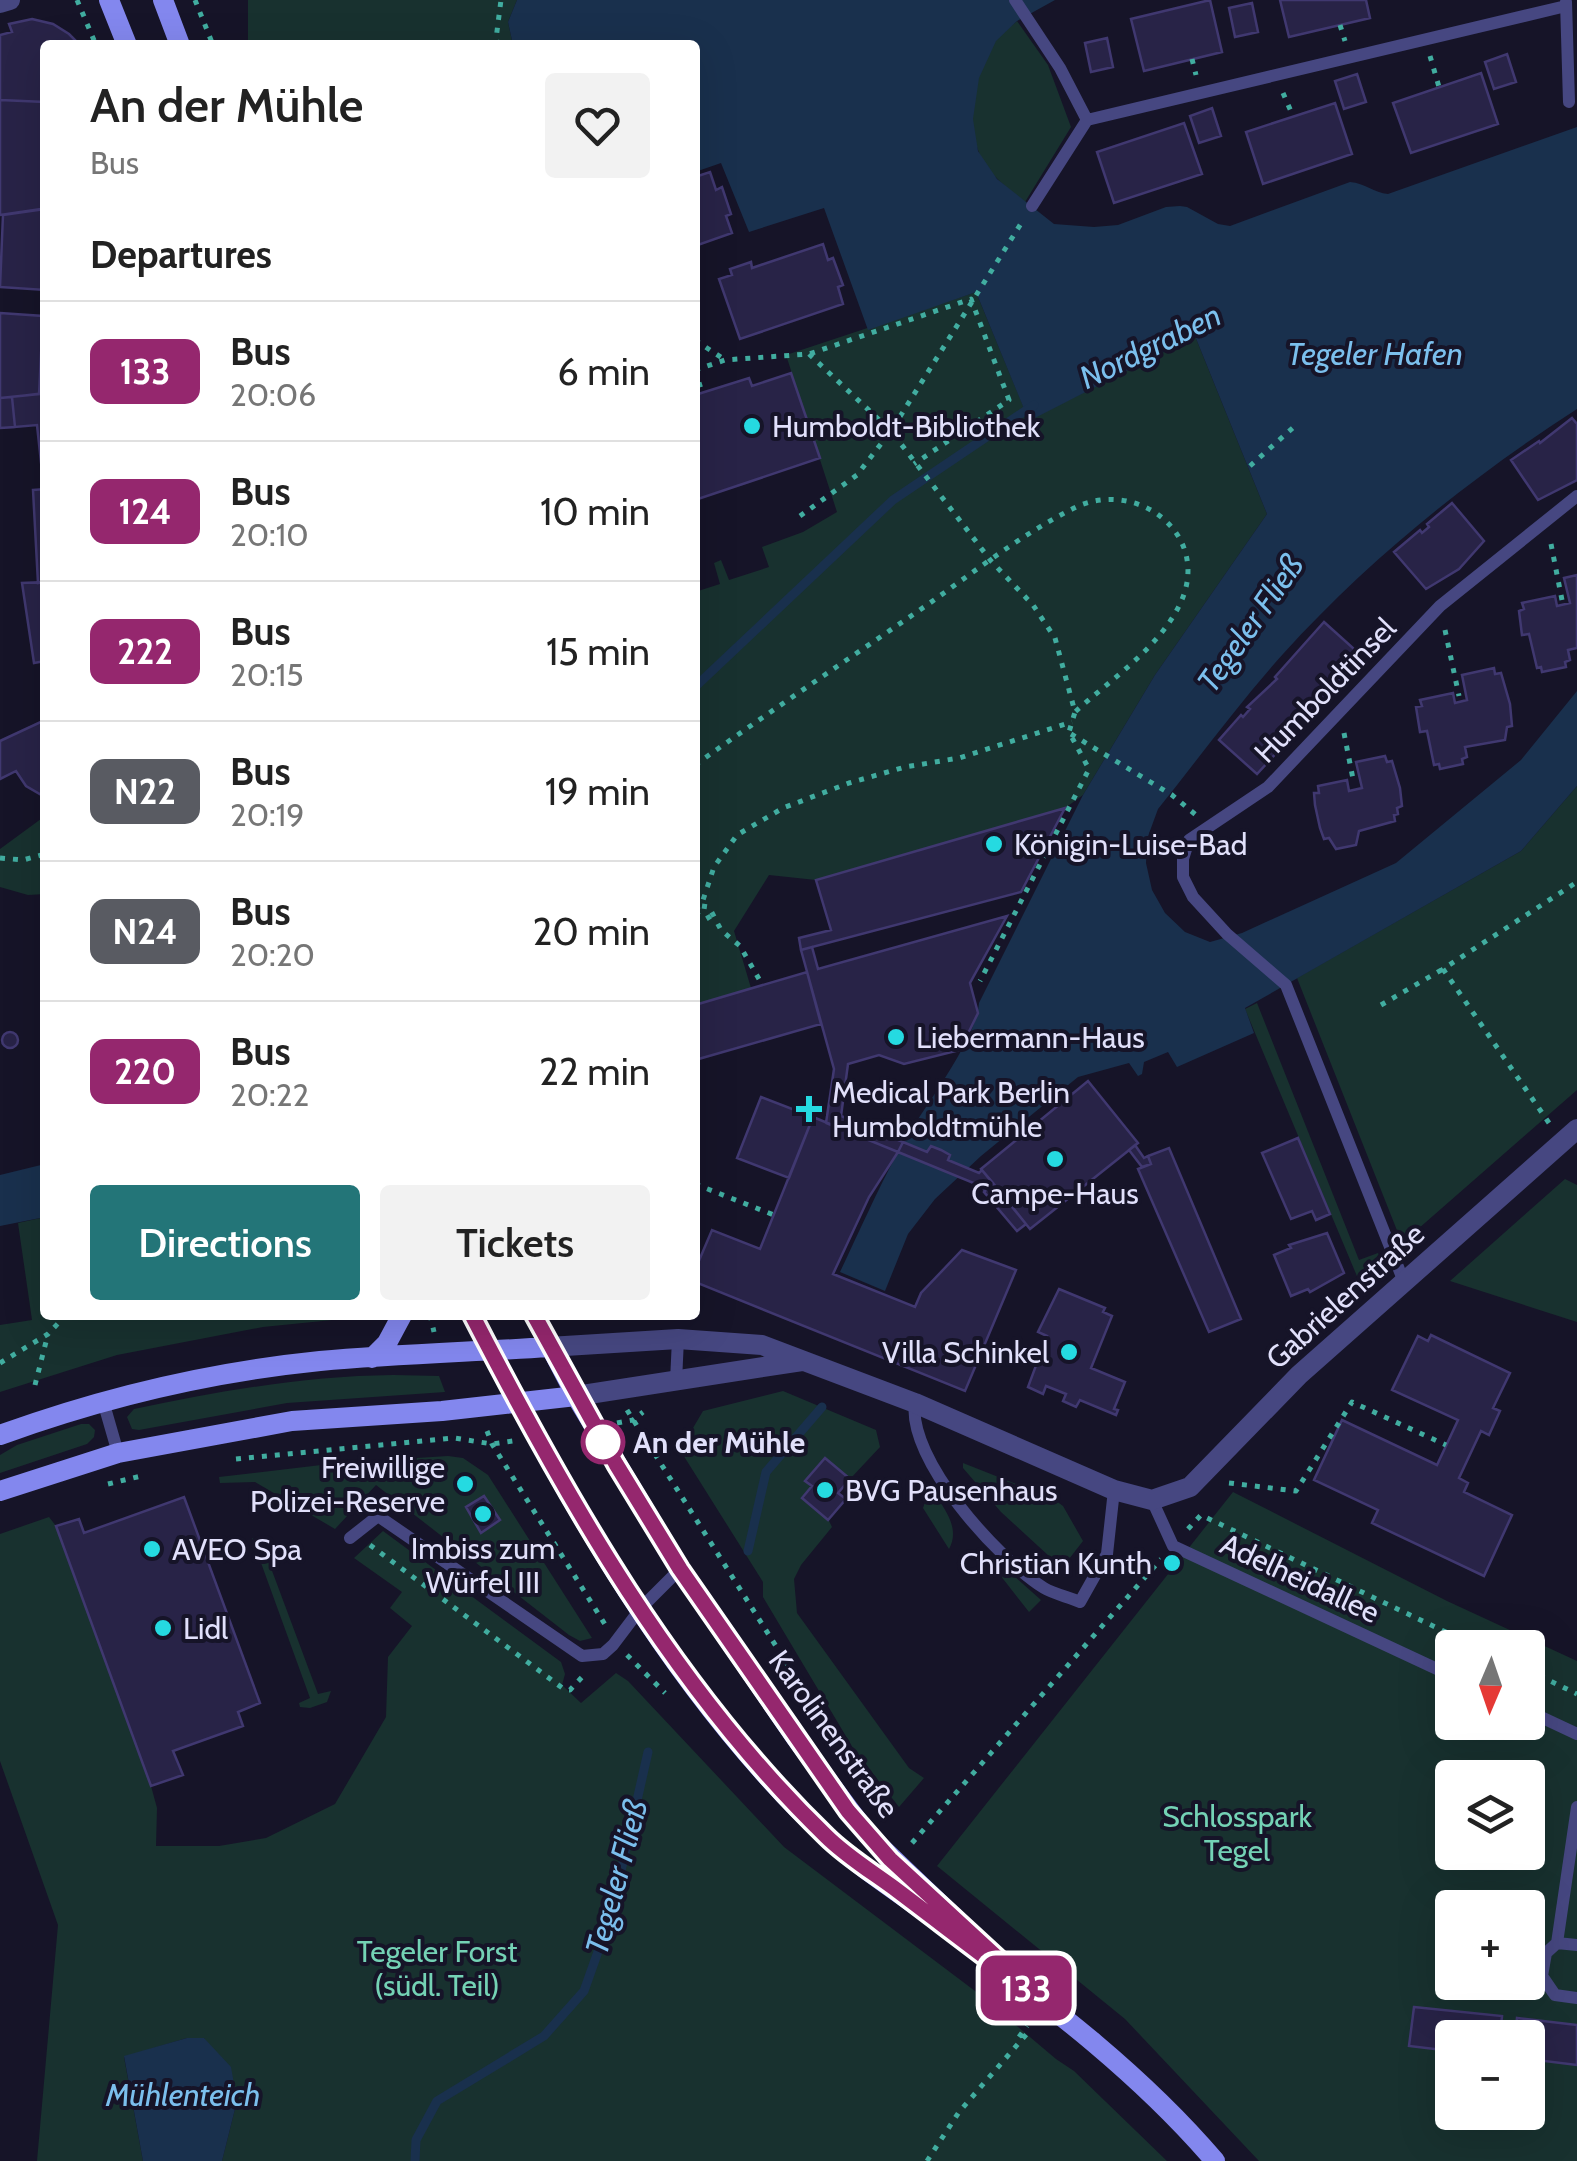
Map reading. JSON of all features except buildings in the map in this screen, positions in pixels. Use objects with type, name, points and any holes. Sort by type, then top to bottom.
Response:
[{"type":"main road","points":[[109,0],[126,40]]},
{"type":"main road","points":[[163,0],[178,40]]},
{"type":"main road","points":[[372,1358],[387,1343],[399,1320]]},
{"type":"main road","name":"Karolinenstraße","points":[[475,1320],[547,1458],[641,1608],[699,1692],[771,1780],[829,1840],[1106,2051],[1214,2161]]},
{"type":"main road","name":"Karolinenstraße","points":[[536,1320],[576,1396],[684,1574],[848,1811],[868,1835],[1044,2001]]},
{"type":"main road","points":[[0,1435],[102,1401],[239,1373],[317,1362],[549,1347]]},
{"type":"main road","points":[[0,1490],[118,1453],[292,1421],[442,1411],[576,1396]]},
{"type":"street","points":[[0,3],[10,0]]},
{"type":"street","name":"Gabrielenstraße","points":[[1152,1500],[1190,1487],[1299,1375],[1571,1134]]},
{"type":"street","points":[[549,1347],[678,1340],[762,1345],[915,1404],[1114,1490],[1152,1500]]},
{"type":"street","points":[[576,1396],[808,1360]]},
{"type":"lane","points":[[1015,0],[1060,68],[1086,120]]},
{"type":"lane","points":[[1032,206],[1086,120],[1566,3],[1569,102]]},
{"type":"lane","name":"Humboldtinsel","points":[[1404,1282],[1286,985],[1227,934],[1194,897],[1183,878],[1183,859],[1189,840],[1268,787],[1440,606],[1577,496]]},
{"type":"lane","points":[[676,1381],[678,1340]]},
{"type":"lane","points":[[102,1401],[118,1453]]},
{"type":"lane","points":[[915,1404],[912,1422],[941,1482],[982,1532],[1046,1589],[1080,1602],[1108,1554],[1114,1490]]},
{"type":"lane","name":"Adelheidallee","points":[[1152,1500],[1173,1546],[1435,1668]]},
{"type":"lane","points":[[352,1536],[378,1516],[582,1656],[603,1654],[641,1608],[684,1574]]},
{"type":"lane","points":[[1545,1719],[1577,1734]]},
{"type":"lane","points":[[1577,1807],[1558,1942],[1546,1953],[1542,1976],[1555,1996],[1577,1998]]},
{"type":"lane","points":[[1558,1942],[1577,1945]]},
{"type":"path","points":[[78,0],[94,40]]},
{"type":"path","points":[[195,0],[210,40]]},
{"type":"path","points":[[496,40],[500,0]]},
{"type":"path","points":[[1430,57],[1439,87]]},
{"type":"path","points":[[1283,93],[1293,116]]},
{"type":"path","points":[[800,516],[857,476],[890,432],[1032,206]]},
{"type":"path","points":[[700,368],[725,360],[809,354],[971,300]]},
{"type":"path","points":[[914,464],[1009,400],[971,300]]},
{"type":"path","points":[[700,343],[725,360]]},
{"type":"path","points":[[809,354],[890,432],[991,561],[1033,604],[1055,638],[1074,712],[1069,732],[1089,769],[980,981]]},
{"type":"path","points":[[700,386],[702,392]]},
{"type":"path","points":[[1250,466],[1296,425]]},
{"type":"path","points":[[700,762],[1076,506],[1121,499],[1147,506],[1175,528],[1185,554],[1187,581],[1182,601],[1165,630],[1074,712]]},
{"type":"path","points":[[1546,520],[1562,600]]},
{"type":"path","points":[[1440,606],[1459,696]]},
{"type":"path","points":[[1339,709],[1354,784]]},
{"type":"path","points":[[700,902],[714,867],[737,835],[783,808],[849,783],[905,767],[959,758],[1072,722]]},
{"type":"path","points":[[1069,732],[1172,795],[1208,826]]},
{"type":"path","points":[[0,858],[23,860],[40,855]]},
{"type":"path","points":[[1381,1005],[1577,882]]},
{"type":"path","points":[[700,908],[709,907],[720,930],[740,946],[759,979]]},
{"type":"path","points":[[700,912],[706,919],[711,916]]},
{"type":"path","points":[[1443,969],[1544,1118],[1571,1134]]},
{"type":"path","points":[[700,1186],[774,1215]]},
{"type":"path","points":[[0,1363],[64,1320]]},
{"type":"path","points":[[35,1384],[48,1334]]},
{"type":"path","points":[[1228,1484],[1296,1490],[1352,1402],[1446,1445]]},
{"type":"path","points":[[633,1420],[812,1704],[830,1742]]},
{"type":"path","points":[[221,1462],[425,1440],[466,1439],[492,1444],[616,1641],[674,1701]]},
{"type":"path","points":[[100,1486],[148,1474]]},
{"type":"path","name":"Adelheidallee","points":[[1173,1546],[1200,1515],[1441,1630]]},
{"type":"path","points":[[352,1536],[565,1690],[570,1690],[603,1654]]},
{"type":"path","points":[[913,1844],[1173,1546]]},
{"type":"path","points":[[1545,1678],[1577,1694]]},
{"type":"path","points":[[927,2161],[959,2112],[1029,2028]]},
{"type":"green space","points":[[248,0],[517,0],[508,22],[512,40],[248,40]]},
{"type":"green space","points":[[1017,21],[1048,65],[1071,127],[1025,202],[986,166],[973,124],[978,81],[988,54],[996,40]]},
{"type":"green space","points":[[976,292],[1029,420],[1195,336],[1267,514],[1155,675],[1083,795],[1065,808],[816,880],[769,875],[734,931],[751,988],[700,1003],[700,590],[720,584],[714,563],[721,560],[729,580],[769,567],[762,547],[803,532],[837,512],[786,355]]},
{"type":"green space","points":[[1577,786],[1577,1090],[1402,1243],[1297,978],[1521,851]]},
{"type":"green space","points":[[40,820],[40,894],[0,887],[0,849]]},
{"type":"green space","points":[[1257,1003],[1359,1260],[1378,1253],[1381,1261],[1359,1281],[1245,1009]]},
{"type":"green space","points":[[1565,1179],[1577,1185],[1577,1322],[1450,1281]]},
{"type":"green space","points":[[40,1218],[40,1320],[332,1320],[263,1327],[117,1355],[0,1392],[0,1325],[32,1320],[18,1223]]},
{"type":"green space","points":[[439,1376],[445,1392],[287,1403],[139,1430],[132,1429],[127,1417],[134,1409],[231,1391],[295,1381]]},
{"type":"green space","points":[[783,1391],[876,1430],[880,1447],[850,1479],[825,1458],[806,1481],[832,1527],[794,1579],[797,1613],[909,1768],[924,1778],[899,1807],[853,1748],[763,1597],[763,1582],[680,1450],[703,1411]]},
{"type":"green space","points":[[89,1424],[95,1430],[87,1444],[0,1473],[0,1455],[17,1445]]},
{"type":"green space","points":[[463,1458],[488,1475],[592,1638],[580,1641],[569,1635],[376,1485],[335,1529],[255,1482],[220,1483],[219,1477],[338,1463]]},
{"type":"green space","points":[[963,1463],[1052,1498],[1063,1506],[1083,1541],[1062,1568],[1001,1512],[963,1468]]},
{"type":"green space","name":"Schlosspark Tegel","points":[[1233,1492],[1510,1630],[1435,1630],[1435,1740],[1545,1740],[1545,1646],[1577,1661],[1577,2161],[1259,2161],[1125,2019],[937,1866]]},
{"type":"green space","points":[[928,1494],[935,1494],[950,1520],[953,1534],[949,1549],[923,1508]]},
{"type":"green space","name":"Tegeler Forst (südl. Teil)","points":[[49,1517],[56,1526],[151,1786],[157,1808],[156,1846],[219,1846],[266,1838],[335,1804],[386,1717],[388,1657],[412,1626],[390,1608],[402,1592],[354,1558],[383,1531],[561,1662],[565,1674],[562,1685],[581,1703],[616,1673],[628,1681],[784,1847],[1074,2071],[1167,2161],[222,2161],[237,2101],[204,2038],[187,2038],[124,2057],[143,2161],[37,2161],[58,1925],[0,1761],[0,1534]]},
{"type":"green space","points":[[252,1538],[284,1555],[268,1560],[318,1694],[331,1691],[327,1702],[300,1707],[299,1703],[310,1698]]},
{"type":"green space","points":[[1005,1568],[1041,1600],[1029,1612],[1000,1575]]},
{"type":"water","name":"Tegeler Hafen","points":[[517,0],[1055,0],[1017,21],[996,41],[979,78],[973,119],[978,151],[997,179],[1054,224],[1118,225],[1166,207],[1180,206],[1230,226],[1350,182],[1388,194],[1577,127],[1577,409],[1422,522],[1316,619],[1251,692],[1158,809],[1147,839],[1146,863],[1152,890],[1165,913],[1185,932],[1210,942],[1242,933],[1396,863],[1521,760],[1577,691],[1577,786],[1521,851],[1245,1008],[1254,1033],[1177,1067],[1168,1052],[1144,1062],[1138,1076],[1129,1063],[1078,1077],[935,1199],[908,1234],[885,1291],[840,1272],[883,1182],[968,1038],[979,1003],[1083,795],[1155,675],[1267,514],[1195,336],[1029,421],[976,292],[868,330],[824,208],[749,232],[721,163],[700,170],[700,40],[512,40],[508,22]]},
{"type":"water","points":[[40,1165],[40,1218],[0,1226],[0,1175]]},
{"type":"water","name":"Mühlenteich","points":[[187,2038],[204,2038],[231,2067],[237,2101],[222,2161],[143,2161],[124,2056]]},
{"type":"waterway","name":"Nordgraben","points":[[700,682],[893,500],[1034,405]]},
{"type":"waterway","name":"Tegeler Fließ","points":[[748,1551],[766,1472],[822,1407]]},
{"type":"waterway","name":"Tegeler Fließ","points":[[415,2161],[416,2140],[437,2101],[544,2036],[584,1991],[611,1915],[648,1752]]},
{"type":"bus line","name":"133","points":[[475,1320],[547,1458],[641,1608],[686,1676],[771,1780],[829,1840],[1044,2001],[890,1859],[848,1811],[680,1569],[536,1320]]},
{"type":"place","name":"Humboldt-Bibliothek","points":[[752,426]]},
{"type":"place","name":"Königin-Luise-Bad","points":[[994,844]]},
{"type":"place","name":"Liebermann-Haus","points":[[896,1037]]},
{"type":"place","name":"Medical Park Berlin Humboldtmühle","points":[[809,1109]]},
{"type":"place","name":"Campe-Haus","points":[[1055,1159]]},
{"type":"place","name":"Villa Schinkel","points":[[1069,1352]]},
{"type":"place","name":"An der Mühle","points":[[603,1442]]},
{"type":"place","name":"Freiwillige Polizei-Reserve","points":[[465,1484]]},
{"type":"place","name":"BVG Pausenhaus","points":[[825,1490]]},
{"type":"place","name":"Imbiss zum Würfel III","points":[[483,1514]]},
{"type":"place","name":"AVEO Spa","points":[[152,1549]]},
{"type":"place","name":"Christian Kunth","points":[[1172,1563]]},
{"type":"place","name":"Lidl","points":[[163,1628]]}]
